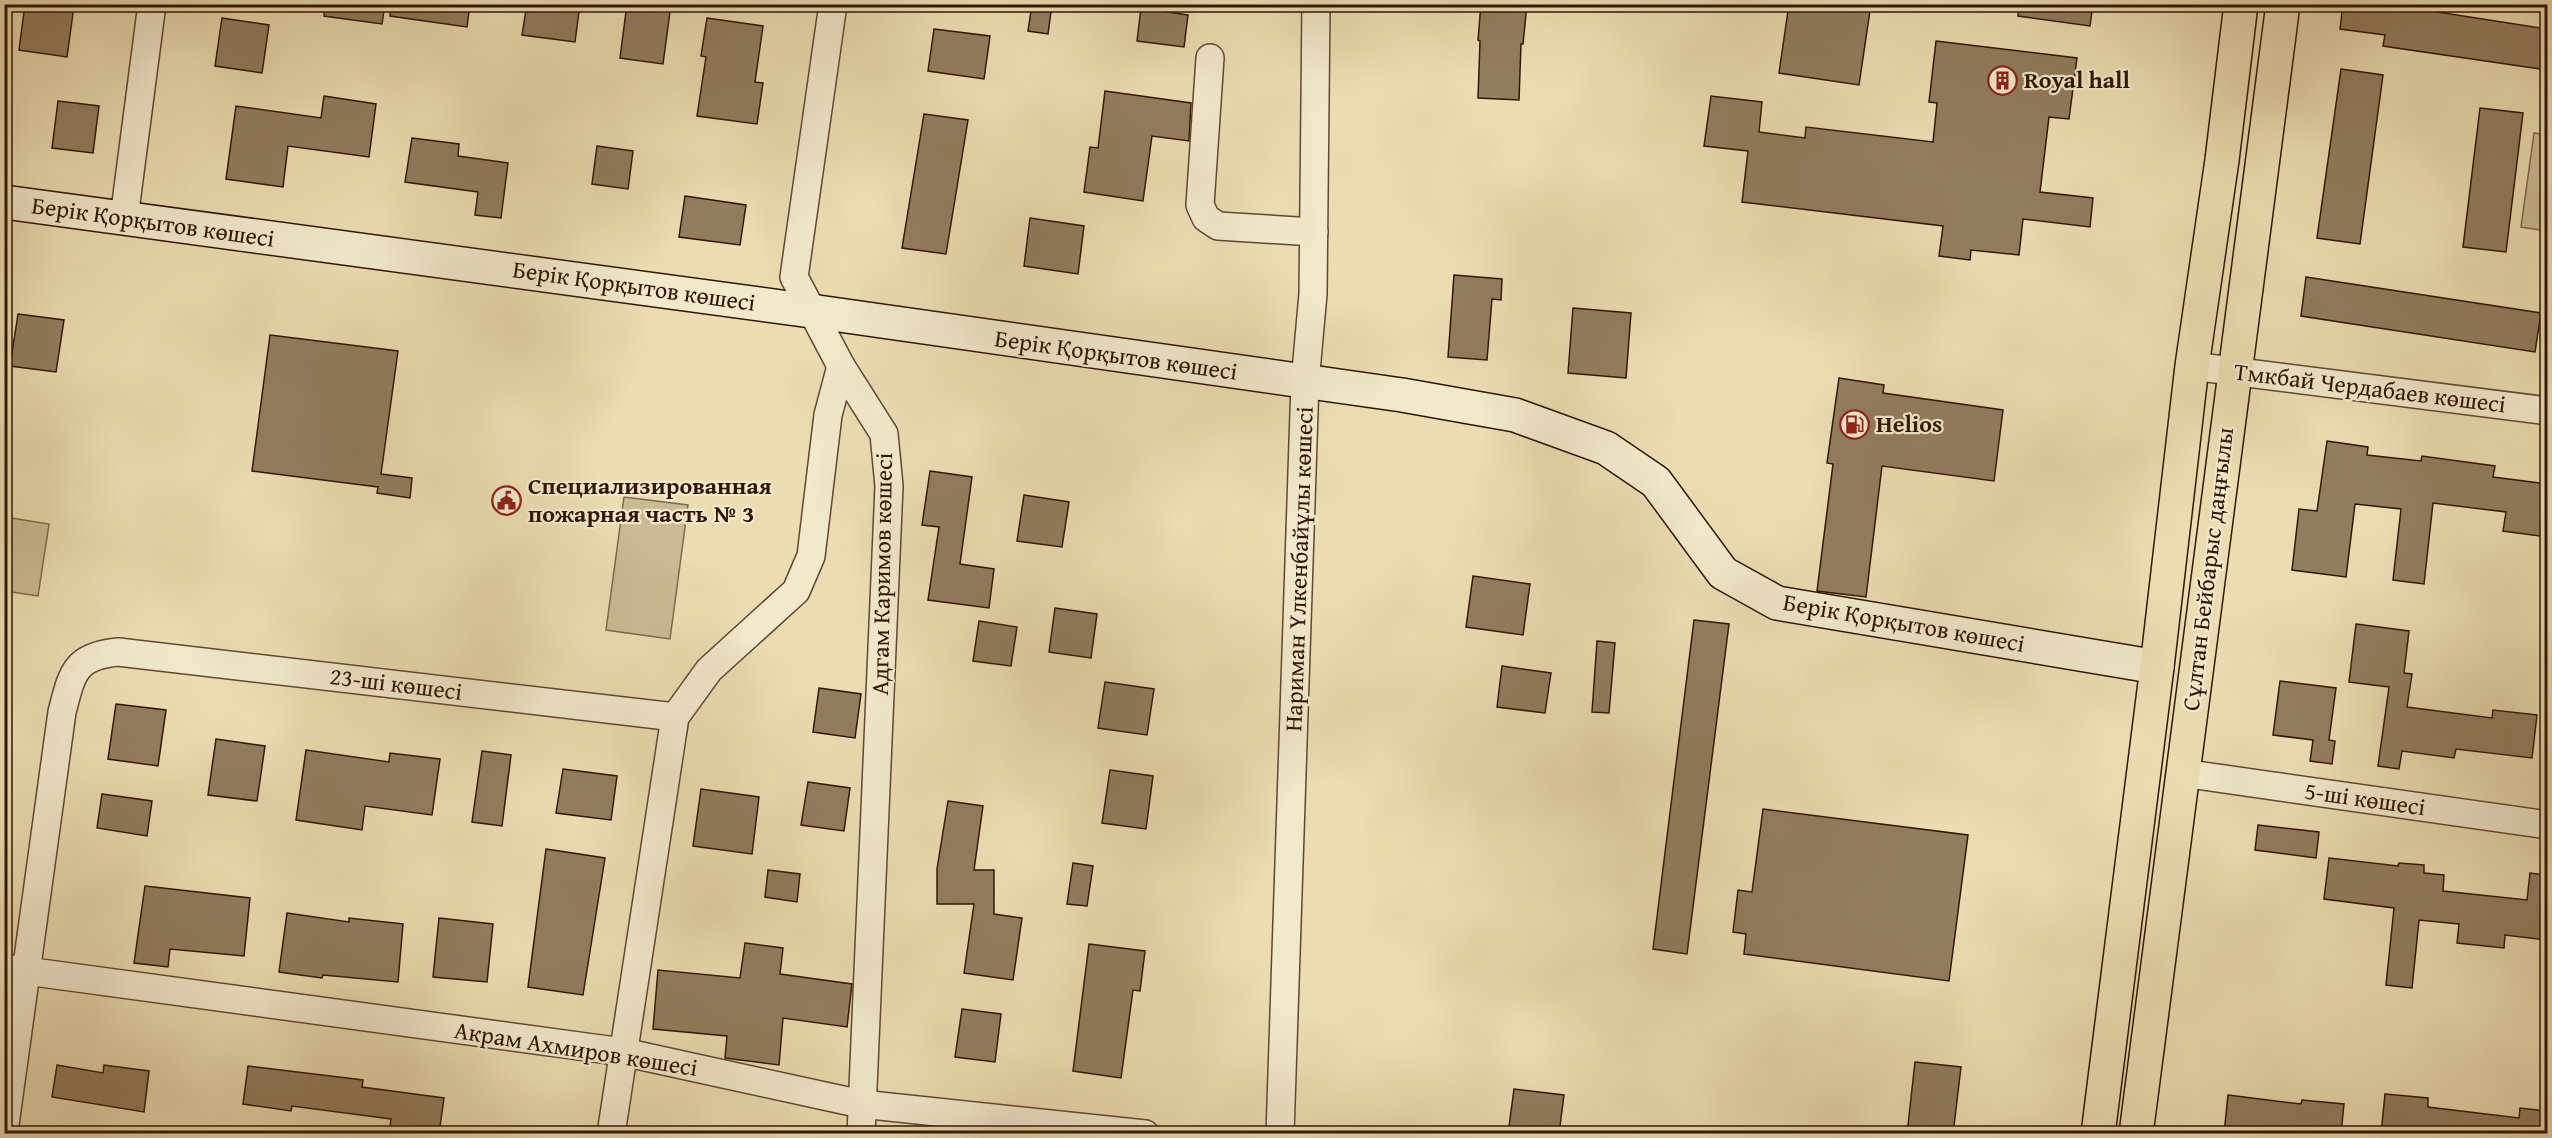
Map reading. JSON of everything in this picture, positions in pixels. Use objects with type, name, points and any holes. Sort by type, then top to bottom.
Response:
[{"type":"main road","name":"Сұлтан Бейбарыс даңғылы","points":[[2098,1134],[2157,667],[2192,366],[2222,160],[2241,4]]},
{"type":"main road","name":"Сұлтан Бейбарыс даңғылы","points":[[2136,1134],[2283,4]]},
{"type":"street","points":[[124,218],[152,4]]},
{"type":"street","name":"Адгам Каримов көшесі","points":[[833,4],[794,277],[841,366],[884,434],[889,486],[861,1134]]},
{"type":"street","name":"Нариман Үлкенбайұлы көшесі","points":[[1280,1134],[1305,382],[1313,294],[1316,4]]},
{"type":"street","points":[[1210,58],[1200,205],[1206,218],[1218,226],[1314,232]]},
{"type":"street","name":"Берік Қорқытов көшесі","points":[[4,202],[812,310],[1402,395],[1515,415],[1606,448],[1656,482],[1723,573],[1777,603],[2157,667]]},
{"type":"street","points":[[611,1134],[675,717],[709,670],[796,591],[811,556],[828,415],[841,366]]},
{"type":"street","name":"Тмкбай Чердабаев көшесі","points":[[2192,366],[2547,411]]},
{"type":"street","name":"23-шi көшесi","points":[[4,1132],[14,970],[62,712],[69,684],[79,663],[98,654],[118,652],[675,717]]},
{"type":"street","name":"5-ші көшесі","points":[[2182,773],[2547,825]]},
{"type":"street","name":"Акрам Ахмиров көшесі","points":[[14,970],[623,1052],[861,1104],[1145,1134]]},
{"type":"shaded area","points":[[2534,133],[2547,135],[2547,231],[2521,227]]},
{"type":"shaded area","points":[[624,497],[688,505],[670,639],[606,630]]},
{"type":"shaded area","points":[[5,517],[49,524],[38,596],[5,591]]},
{"type":"building","points":[[25,4],[74,6],[67,57],[19,50]]},
{"type":"building","points":[[325,4],[385,4],[382,24],[324,16]]},
{"type":"building","points":[[391,4],[470,4],[467,27],[390,16]]},
{"type":"building","points":[[527,4],[580,4],[575,42],[522,35]]},
{"type":"building","points":[[627,4],[671,4],[663,64],[620,58]]},
{"type":"building","points":[[1032,4],[1052,4],[1048,34],[1028,31]]},
{"type":"building","points":[[1481,4],[1527,4],[1523,44],[1521,44],[1519,100],[1478,98],[1480,41],[1478,40]]},
{"type":"building","points":[[1789,4],[1871,4],[1859,85],[1779,73]]},
{"type":"building","points":[[2019,4],[2093,4],[2090,26],[2018,16]]},
{"type":"building","points":[[2343,4],[2386,4],[2547,29],[2547,70],[2383,46],[2385,35],[2340,29]]},
{"type":"building","points":[[1141,8],[1188,15],[1184,47],[1137,41]]},
{"type":"building","points":[[222,18],[269,25],[262,73],[215,66]]},
{"type":"building","points":[[707,18],[763,26],[755,82],[763,83],[757,124],[697,116],[706,57],[701,56]]},
{"type":"building","points":[[934,29],[990,36],[984,79],[928,71]]},
{"type":"building","points":[[1936,41],[2077,58],[2069,119],[2049,117],[2040,192],[2093,198],[2090,227],[2023,219],[2019,255],[1971,250],[1970,260],[1939,256],[1943,226],[1742,202],[1748,151],[1704,146],[1711,96],[1762,102],[1759,132],[1805,138],[1806,127],[1933,142],[1937,103],[1929,102]]},
{"type":"building","points":[[2341,69],[2383,75],[2360,244],[2317,238]]},
{"type":"building","points":[[1105,91],[1191,103],[1189,141],[1152,136],[1143,201],[1084,192],[1090,147],[1098,148]]},
{"type":"building","points":[[324,96],[376,104],[369,157],[288,146],[283,187],[226,179],[236,106],[321,118]]},
{"type":"building","points":[[58,101],[99,106],[93,153],[52,148]]},
{"type":"building","points":[[2480,108],[2523,113],[2506,252],[2463,247]]},
{"type":"building","points":[[924,114],[968,120],[946,254],[902,248]]},
{"type":"building","points":[[412,138],[459,144],[458,156],[508,163],[501,218],[475,215],[478,192],[405,182]]},
{"type":"building","points":[[597,146],[633,151],[628,189],[592,184]]},
{"type":"building","points":[[685,196],[746,205],[740,245],[679,237]]},
{"type":"building","points":[[1030,218],[1084,226],[1078,274],[1024,266]]},
{"type":"building","points":[[1454,275],[1502,279],[1501,300],[1492,299],[1487,360],[1448,357]]},
{"type":"building","points":[[2306,277],[2541,313],[2535,352],[2301,316]]},
{"type":"building","points":[[1573,308],[1631,313],[1626,378],[1568,373]]},
{"type":"building","points":[[18,314],[64,320],[56,372],[10,366]]},
{"type":"building","points":[[270,335],[398,351],[381,474],[412,478],[410,498],[377,493],[378,487],[252,471]]},
{"type":"building","points":[[1839,378],[1884,385],[1883,393],[2003,410],[1994,481],[1882,466],[1866,597],[1817,591],[1833,464],[1827,463]]},
{"type":"building","points":[[2327,441],[2368,447],[2367,455],[2421,461],[2422,456],[2495,466],[2493,477],[2547,484],[2547,537],[2503,531],[2506,512],[2433,503],[2424,584],[2393,580],[2401,509],[2355,504],[2346,577],[2292,570],[2299,509],[2317,511]]},
{"type":"building","points":[[930,471],[972,477],[960,564],[994,569],[989,608],[928,600],[939,527],[922,525]]},
{"type":"building","points":[[1024,495],[1069,502],[1062,547],[1017,541]]},
{"type":"building","points":[[1473,576],[1530,584],[1523,635],[1466,627]]},
{"type":"building","points":[[1055,608],[1097,614],[1091,658],[1049,652]]},
{"type":"building","points":[[1694,620],[1729,624],[1687,954],[1653,949]]},
{"type":"building","points":[[979,621],[1017,627],[1011,666],[973,661]]},
{"type":"building","points":[[2356,624],[2409,631],[2404,673],[2412,674],[2407,707],[2492,718],[2493,710],[2537,715],[2532,758],[2456,749],[2454,758],[2402,751],[2399,769],[2378,766],[2389,687],[2349,682]]},
{"type":"building","points":[[1597,641],[1615,643],[1609,713],[1592,712]]},
{"type":"building","points":[[1502,666],[1551,673],[1545,713],[1497,707]]},
{"type":"building","points":[[2280,681],[2336,688],[2329,740],[2335,741],[2332,764],[2310,761],[2313,740],[2273,735]]},
{"type":"building","points":[[1105,682],[1154,689],[1147,735],[1098,728]]},
{"type":"building","points":[[819,688],[861,694],[855,738],[813,732]]},
{"type":"building","points":[[116,704],[166,710],[158,766],[108,759]]},
{"type":"building","points":[[216,739],[265,746],[257,801],[208,795]]},
{"type":"building","points":[[306,750],[389,762],[390,753],[440,759],[432,815],[365,806],[362,830],[296,820]]},
{"type":"building","points":[[482,751],[511,755],[502,826],[472,822]]},
{"type":"building","points":[[563,769],[617,776],[611,820],[556,813]]},
{"type":"building","points":[[1110,770],[1153,776],[1146,829],[1102,823]]},
{"type":"building","points":[[808,782],[850,788],[844,831],[801,825]]},
{"type":"building","points":[[701,789],[759,797],[752,854],[693,846]]},
{"type":"building","points":[[102,794],[152,801],[147,836],[97,828]]},
{"type":"building","points":[[948,801],[983,806],[974,870],[994,870],[994,914],[1022,918],[1013,980],[964,973],[974,904],[937,904],[937,869]]},
{"type":"building","points":[[1763,809],[1968,835],[1949,981],[1744,954],[1746,934],[1733,932],[1738,890],[1752,892]]},
{"type":"building","points":[[2258,825],[2319,832],[2316,858],[2255,850]]},
{"type":"building","points":[[546,849],[605,858],[583,995],[528,987]]},
{"type":"building","points":[[2329,858],[2398,866],[2399,863],[2424,865],[2424,873],[2444,875],[2443,891],[2527,900],[2530,873],[2547,875],[2547,940],[2505,935],[2504,948],[2457,943],[2459,924],[2419,920],[2412,988],[2386,985],[2394,908],[2324,899]]},
{"type":"building","points":[[1073,863],[1093,866],[1087,906],[1067,904]]},
{"type":"building","points":[[768,870],[800,874],[797,902],[765,897]]},
{"type":"building","points":[[145,886],[250,898],[244,956],[170,949],[168,967],[134,963]]},
{"type":"building","points":[[287,913],[349,922],[349,918],[403,924],[398,982],[323,975],[322,978],[279,972]]},
{"type":"building","points":[[439,918],[493,924],[487,982],[433,977]]},
{"type":"building","points":[[745,943],[783,948],[780,974],[852,984],[847,1027],[783,1018],[779,1065],[725,1058],[727,1036],[653,1029],[658,970],[740,978]]},
{"type":"building","points":[[1089,944],[1145,951],[1140,991],[1133,990],[1121,1078],[1073,1071]]},
{"type":"building","points":[[962,1009],[1001,1014],[995,1062],[955,1057]]},
{"type":"building","points":[[1915,1062],[1961,1067],[1953,1134],[1907,1134]]},
{"type":"building","points":[[57,1065],[103,1073],[104,1065],[149,1071],[144,1112],[52,1097]]},
{"type":"building","points":[[248,1066],[363,1080],[362,1087],[444,1098],[439,1134],[389,1134],[391,1119],[292,1106],[291,1111],[243,1104]]},
{"type":"building","points":[[1514,1089],[1564,1095],[1559,1134],[1508,1134]]},
{"type":"building","points":[[2385,1094],[2428,1098],[2428,1107],[2519,1118],[2520,1108],[2547,1111],[2547,1134],[2381,1134]]},
{"type":"building","points":[[2228,1095],[2301,1104],[2302,1100],[2344,1104],[2341,1134],[2224,1134]]},
{"type":"place","name":"Royal hall","points":[[2003,80]]},
{"type":"place","name":"Helios","points":[[1855,424]]},
{"type":"place","name":"Специализированная пожарная часть № 3","points":[[507,500]]}]
